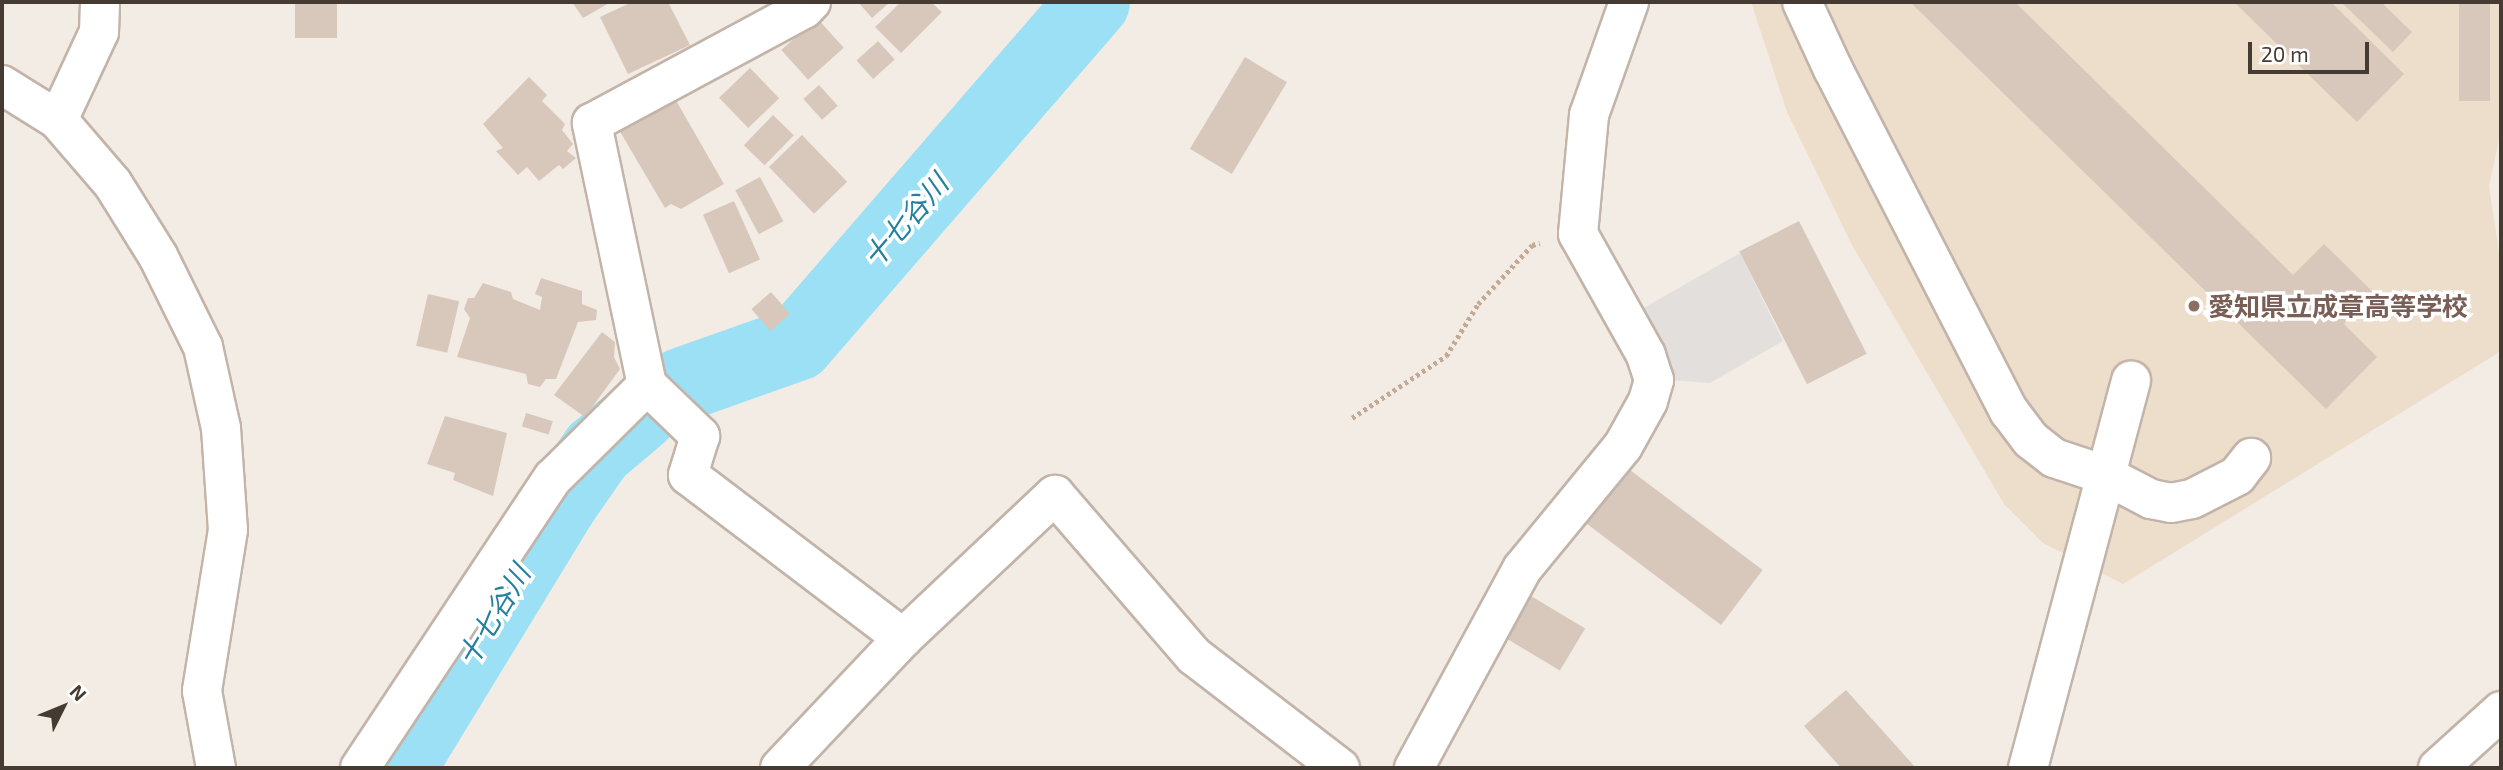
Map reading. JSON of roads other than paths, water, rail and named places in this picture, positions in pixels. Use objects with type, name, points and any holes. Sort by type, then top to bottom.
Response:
[{"type":"street","points":[[58,120],[99,32],[100,2]]},
{"type":"street","points":[[811,2],[804,9],[592,123],[647,385],[699,436],[688,475],[903,638]]},
{"type":"street","points":[[1413,768],[1521,569],[1623,446],[1648,401],[1654,380],[1646,355],[1578,234],[1589,115],[1629,2]]},
{"type":"street","points":[[1802,2],[1833,69],[2009,411],[2031,440],[2054,458],[2105,475],[2151,499],[2171,503],[2192,499],[2237,476],[2251,458]]},
{"type":"street","points":[[2,85],[58,120],[113,184],[158,256],[203,347],[221,428],[228,530],[202,691],[216,768]]},
{"type":"street","points":[[2028,768],[2131,380]]},
{"type":"street","points":[[360,768],[553,478],[647,385]]},
{"type":"street","points":[[780,768],[903,638],[1055,495],[1194,656],[1340,768]]},
{"type":"street","points":[[2438,768],[2501,711]]},
{"type":"waterway","name":"十七谷川","points":[[681,385],[797,344],[1093,2]]},
{"type":"waterway","name":"十七谷川","points":[[399,768],[560,504],[597,451],[641,414]]},
{"type":"place","name":"愛知県立成章高等学校","points":[[2194,306]]}]
